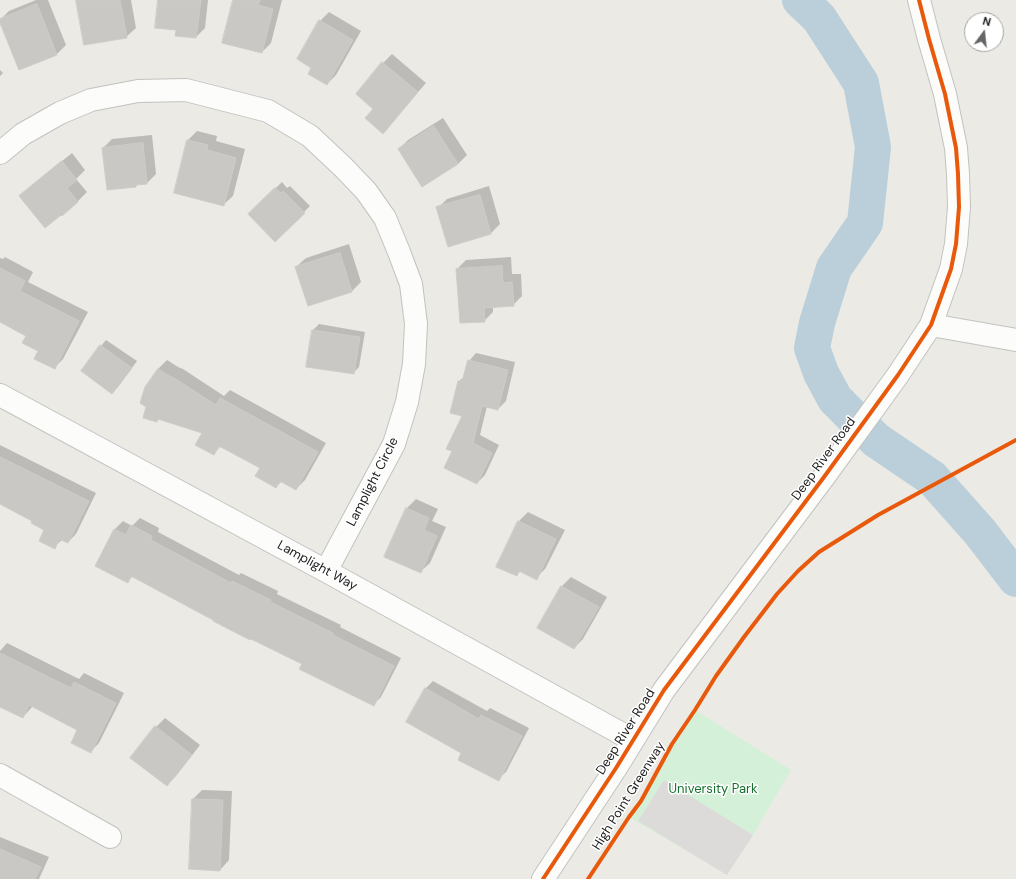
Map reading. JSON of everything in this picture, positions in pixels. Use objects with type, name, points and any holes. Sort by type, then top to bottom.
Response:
[{"type":"street","name":"Deep River Road","points":[[543,879],[604,787],[664,690],[824,477],[898,375],[931,325],[951,269],[956,244],[959,207],[958,174],[956,148],[945,94],[919,0]]},
{"type":"street","name":"Lamplight Circle","points":[[0,154],[23,134],[60,113],[91,100],[138,91],[186,90],[268,111],[310,136],[366,191],[385,218],[411,284],[416,324],[414,364],[407,402],[394,444],[326,571]]},
{"type":"street","points":[[931,325],[1016,340]]},
{"type":"street","name":"Lamplight Way","points":[[0,395],[326,571],[633,740]]},
{"type":"street","points":[[0,775],[110,837]]},
{"type":"green space","name":"University Park","points":[[695,710],[791,770],[753,835],[727,875],[629,817],[641,801],[672,744]]},
{"type":"shaded area","points":[[664,780],[753,835],[727,875],[638,821]]},
{"type":"building","points":[[76,0],[120,0],[127,38],[84,45]]},
{"type":"building","points":[[158,0],[201,0],[196,38],[175,36],[176,30],[155,28]]},
{"type":"building","points":[[233,0],[260,0],[258,5],[273,9],[262,53],[222,43]]},
{"type":"building","points":[[37,4],[57,55],[19,70],[0,23],[0,19]]},
{"type":"building","points":[[319,20],[353,40],[327,85],[308,74],[311,68],[297,59]]},
{"type":"building","points":[[382,62],[418,92],[383,134],[365,118],[373,109],[356,94]]},
{"type":"building","points":[[434,126],[458,164],[422,187],[398,149]]},
{"type":"building","points":[[187,140],[208,145],[207,150],[236,158],[224,206],[174,193]]},
{"type":"building","points":[[143,143],[147,184],[136,185],[136,187],[107,190],[102,148]]},
{"type":"building","points":[[62,161],[77,180],[67,188],[78,202],[45,228],[19,196]]},
{"type":"building","points":[[275,188],[281,193],[283,191],[305,213],[275,242],[248,214]]},
{"type":"building","points":[[480,195],[491,234],[448,247],[436,207]]},
{"type":"building","points":[[340,253],[352,292],[308,306],[295,267]]},
{"type":"building","points":[[502,266],[503,283],[512,282],[514,306],[484,308],[485,322],[460,323],[456,269]]},
{"type":"building","points":[[0,268],[25,281],[20,291],[79,321],[55,369],[34,359],[38,351],[22,343],[26,336],[0,322]]},
{"type":"building","points":[[312,330],[360,337],[354,374],[306,367]]},
{"type":"building","points":[[100,345],[132,368],[112,394],[81,371]]},
{"type":"building","points":[[468,360],[508,370],[498,410],[482,406],[473,443],[492,453],[477,484],[444,468],[452,451],[446,449],[462,416],[450,413],[458,381],[462,381]]},
{"type":"building","points":[[158,369],[216,405],[220,398],[318,452],[296,490],[280,481],[276,488],[255,476],[260,468],[219,446],[214,455],[195,445],[202,433],[158,419],[157,422],[143,418],[146,407],[140,403],[145,387]]},
{"type":"building","points":[[0,457],[89,501],[68,543],[59,539],[55,549],[39,541],[44,530],[31,523],[32,521],[0,504]]},
{"type":"building","points":[[406,508],[429,518],[424,530],[437,536],[421,573],[384,557]]},
{"type":"building","points":[[518,521],[556,539],[537,580],[519,571],[517,576],[496,567]]},
{"type":"building","points":[[131,525],[152,536],[151,540],[231,583],[232,581],[271,600],[270,602],[333,633],[333,635],[394,666],[374,706],[299,669],[302,664],[213,621],[131,576],[128,583],[95,566],[114,529],[126,535]]},
{"type":"building","points":[[561,586],[599,607],[574,649],[537,628]]},
{"type":"building","points":[[0,653],[71,688],[74,682],[116,703],[91,753],[71,743],[77,730],[29,705],[23,718],[0,707]]},
{"type":"building","points":[[425,688],[479,719],[481,715],[522,736],[499,781],[458,760],[461,753],[406,722]]},
{"type":"building","points":[[155,726],[192,755],[167,786],[130,758]]},
{"type":"building","points":[[192,799],[223,800],[220,871],[189,869]]},
{"type":"building","points":[[0,849],[41,867],[35,879],[0,879]]},
{"type":"waterway","points":[[800,0],[819,18],[861,83],[873,147],[865,223],[834,268],[817,323],[812,348],[821,373],[835,399],[876,440],[932,478],[980,532],[1016,579]]},
{"type":"cycle path","points":[[543,879],[616,768],[664,690],[824,477],[898,375],[931,325],[951,269],[956,244],[959,207],[958,174],[956,148],[945,94],[919,0]]},
{"type":"cycle path","name":"High Point Greenway","points":[[588,879],[641,801],[672,744],[716,676],[777,594],[798,571],[819,552],[878,515],[1016,440]]}]
